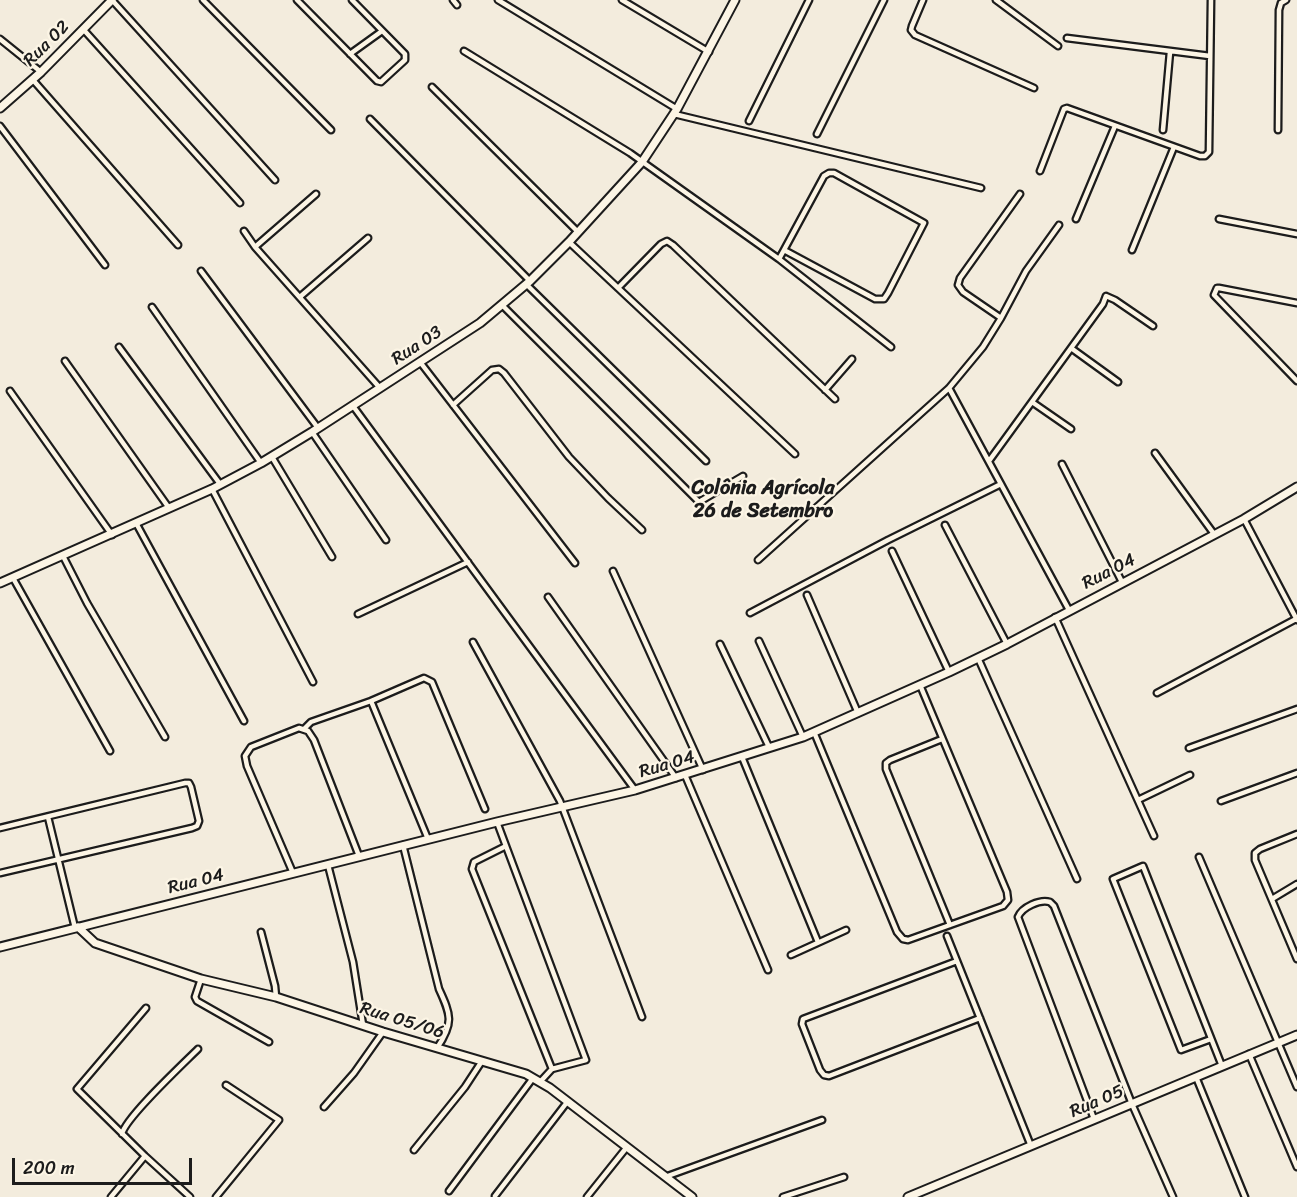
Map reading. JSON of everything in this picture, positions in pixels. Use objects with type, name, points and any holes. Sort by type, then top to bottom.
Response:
[{"type":"street","points":[[112,0],[275,180]]},
{"type":"street","name":"Rua 02","points":[[0,108],[33,80],[112,0]]},
{"type":"street","points":[[203,0],[331,130]]},
{"type":"street","points":[[297,0],[377,81],[381,82],[405,60],[405,54],[352,0]]},
{"type":"street","points":[[453,0],[457,5]]},
{"type":"street","points":[[498,0],[676,112],[981,189]]},
{"type":"street","points":[[622,0],[709,52]]},
{"type":"street","name":"Rua 03","points":[[0,583],[112,535],[212,489],[261,463],[480,323],[528,282],[569,242],[642,162],[676,112],[735,0]]},
{"type":"street","points":[[749,121],[809,0]]},
{"type":"street","points":[[817,134],[884,0]]},
{"type":"street","points":[[923,0],[911,30],[915,35],[1034,88]]},
{"type":"street","points":[[996,0],[1058,46]]},
{"type":"street","points":[[1040,171],[1064,109],[1067,108],[1200,156],[1205,156],[1209,152],[1211,0]]},
{"type":"street","points":[[1278,130],[1279,10],[1281,3],[1286,0]]},
{"type":"street","points":[[83,29],[240,203]]},
{"type":"street","points":[[350,54],[382,31]]},
{"type":"street","points":[[1067,38],[1210,56]]},
{"type":"street","points":[[0,39],[41,72]]},
{"type":"street","points":[[464,51],[642,162],[780,259],[891,347]]},
{"type":"street","points":[[1163,130],[1170,52]]},
{"type":"street","points":[[33,80],[178,245]]},
{"type":"street","points":[[432,87],[578,232]]},
{"type":"street","points":[[370,120],[706,461]]},
{"type":"street","points":[[0,126],[105,265]]},
{"type":"street","points":[[1076,219],[1115,126]]},
{"type":"street","points":[[1132,250],[1174,147]]},
{"type":"street","points":[[780,259],[784,250],[824,176],[829,172],[924,223],[884,299],[875,299],[784,250]]},
{"type":"street","points":[[255,247],[316,194]]},
{"type":"street","points":[[1001,318],[963,292],[958,285],[960,278],[1020,194]]},
{"type":"street","points":[[1219,219],[1297,234]]},
{"type":"street","points":[[758,560],[949,388],[983,347],[1026,271],[1059,225]]},
{"type":"street","points":[[244,231],[255,247],[301,296],[380,388]]},
{"type":"street","points":[[301,296],[368,238]]},
{"type":"street","points":[[618,288],[661,244],[667,241],[835,399]]},
{"type":"street","points":[[569,242],[795,454]]},
{"type":"street","points":[[201,271],[315,430],[386,540]]},
{"type":"street","points":[[1297,303],[1219,288],[1214,295],[1297,381]]},
{"type":"street","points":[[988,462],[1103,304],[1106,296],[1153,326]]},
{"type":"street","points":[[502,304],[699,502],[743,476]]},
{"type":"street","points":[[152,307],[261,463]]},
{"type":"street","points":[[119,347],[220,484]]},
{"type":"street","points":[[1071,348],[1118,382]]},
{"type":"street","points":[[825,390],[852,359]]},
{"type":"street","points":[[65,361],[169,508]]},
{"type":"street","points":[[420,362],[574,562]]},
{"type":"street","points":[[453,405],[492,370],[499,369],[569,457],[642,530]]},
{"type":"street","points":[[949,388],[1069,610]]},
{"type":"street","points":[[10,391],[112,535]]},
{"type":"street","points":[[1032,402],[1071,429]]},
{"type":"street","points":[[353,406],[635,789]]},
{"type":"street","points":[[1155,453],[1214,534]]},
{"type":"street","points":[[272,456],[332,557]]},
{"type":"street","points":[[1062,464],[1122,582]]},
{"type":"street","points":[[750,613],[1000,484]]},
{"type":"street","name":"Rua 04","points":[[0,947],[635,789],[703,770],[803,737],[1007,644],[1244,519],[1297,487]]},
{"type":"street","points":[[212,489],[313,682]]},
{"type":"street","points":[[1157,693],[1297,620],[1244,519]]},
{"type":"street","points":[[136,523],[244,721]]},
{"type":"street","points":[[945,525],[1007,644]]},
{"type":"street","points":[[892,551],[949,672]]},
{"type":"street","points":[[63,556],[87,603],[165,736]]},
{"type":"street","points":[[358,614],[468,562]]},
{"type":"street","points":[[613,571],[703,770]]},
{"type":"street","points":[[13,578],[110,751]]},
{"type":"street","points":[[807,596],[858,713]]},
{"type":"street","points":[[548,597],[676,778]]},
{"type":"street","points":[[1055,617],[1154,836]]},
{"type":"street","points":[[759,641],[803,737]]},
{"type":"street","points":[[473,642],[562,806],[642,1017]]},
{"type":"street","points":[[720,644],[769,747]]},
{"type":"street","points":[[978,658],[1077,879]]},
{"type":"street","points":[[304,729],[311,722],[371,701],[424,678],[428,679],[432,682],[485,809]]},
{"type":"street","points":[[814,732],[897,932],[903,939],[908,940],[1003,906],[1008,900],[1007,892],[920,685]]},
{"type":"street","points":[[371,701],[428,839]]},
{"type":"street","points":[[1189,748],[1297,709]]},
{"type":"street","points":[[293,873],[247,766],[245,756],[251,747],[299,728],[308,731],[314,740],[359,856]]},
{"type":"street","points":[[942,739],[890,760],[886,763],[886,769],[950,925]]},
{"type":"street","points":[[742,757],[818,942]]},
{"type":"street","points":[[1221,801],[1297,773]]},
{"type":"street","points":[[685,775],[768,969]]},
{"type":"street","points":[[1138,800],[1190,775]]},
{"type":"street","points":[[0,828],[185,783],[189,783],[191,787],[199,821],[197,826],[0,873]]},
{"type":"street","points":[[48,817],[76,927]]},
{"type":"street","points":[[449,1191],[536,1080],[552,1070],[586,1060],[497,822]]},
{"type":"street","points":[[1297,834],[1255,853],[1255,860],[1297,959]]},
{"type":"street","points":[[403,845],[439,989],[449,1012],[450,1024],[437,1048]]},
{"type":"street","points":[[506,846],[474,862],[472,869],[552,1070]]},
{"type":"street","points":[[1199,857],[1297,1087]]},
{"type":"street","points":[[328,865],[352,962],[363,1025]]},
{"type":"street","points":[[1211,1039],[1181,1050],[1113,879],[1143,866],[1222,1066]]},
{"type":"street","points":[[1272,899],[1297,884]]},
{"type":"street","points":[[1094,1119],[1018,917],[1023,909],[1045,900],[1053,906],[1132,1104],[1173,1197]]},
{"type":"street","name":"Rua 05/06","points":[[76,927],[95,943],[201,979],[276,998],[482,1061],[536,1080],[568,1101],[686,1195]]},
{"type":"street","points":[[791,955],[846,930]]},
{"type":"street","points":[[261,932],[276,998]]},
{"type":"street","points":[[947,936],[1031,1146]]},
{"type":"street","points":[[957,960],[803,1019],[802,1023],[819,1070],[829,1076],[980,1018]]},
{"type":"street","points":[[201,979],[195,996],[197,1000],[269,1042]]},
{"type":"street","points":[[146,1008],[77,1089],[190,1197]]},
{"type":"street","points":[[324,1107],[354,1073],[383,1032]]},
{"type":"street","name":"Rua 05","points":[[908,1197],[1297,1035]]},
{"type":"street","points":[[122,1134],[123,1128],[134,1115],[198,1049]]},
{"type":"street","points":[[1249,1054],[1297,1167]]},
{"type":"street","points":[[414,1149],[465,1087],[482,1061]]},
{"type":"street","points":[[1196,1077],[1245,1197]]},
{"type":"street","points":[[216,1197],[279,1120],[226,1084]]},
{"type":"street","points":[[495,1196],[568,1101]]},
{"type":"street","points":[[666,1177],[822,1120]]},
{"type":"street","points":[[587,1197],[627,1147]]},
{"type":"street","points":[[111,1197],[145,1156]]},
{"type":"street","points":[[783,1197],[844,1177]]},
{"type":"district","name":"Colônia Agrícola 26 de Setembro","points":[[763,500]]}]
